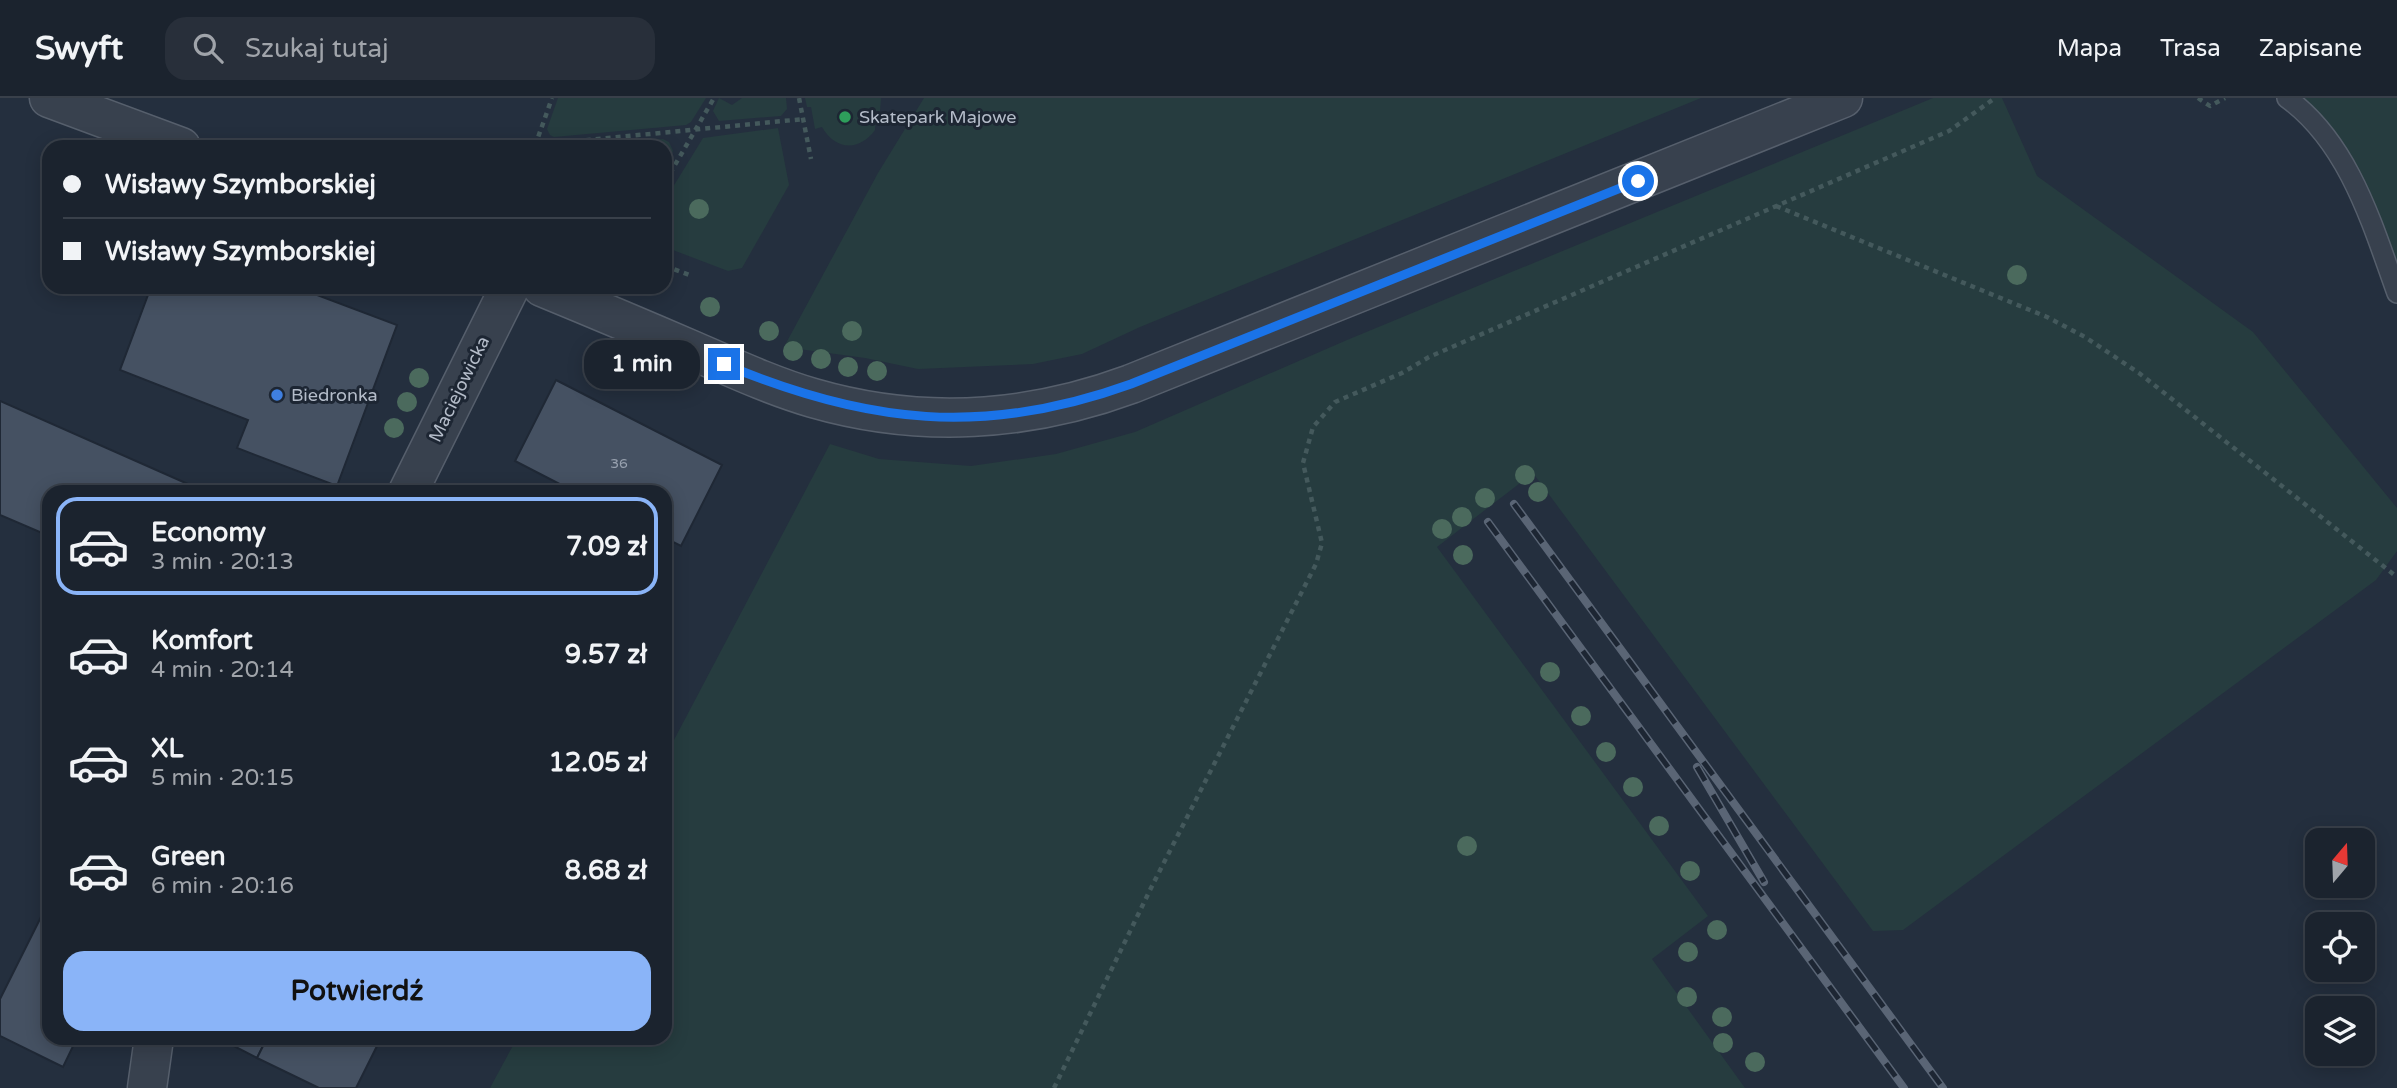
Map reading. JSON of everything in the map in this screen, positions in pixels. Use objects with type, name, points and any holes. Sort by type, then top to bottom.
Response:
[{"type":"street","points":[[49,98],[162,140]]},
{"type":"street","points":[[558,294],[768,383],[815,398],[860,409],[926,418],[972,418],[1021,413],[1078,402],[1131,384],[1843,98]]},
{"type":"street","name":"Maciejowicka","points":[[411,485],[507,294]]},
{"type":"street","points":[[147,1088],[153,1045]]},
{"type":"lane","points":[[2287,98],[2311,121],[2350,174],[2367,210],[2397,293]]},
{"type":"path","points":[[538,140],[552,98]]},
{"type":"path","points":[[672,170],[714,98]]},
{"type":"path","points":[[799,98],[811,159]]},
{"type":"path","points":[[1054,1088],[1152,886],[1316,564],[1322,543],[1303,463],[1313,427],[1335,402],[1402,373],[1429,357],[1949,131],[1994,98]]},
{"type":"path","points":[[2198,98],[2210,106],[2225,98]]},
{"type":"path","points":[[596,140],[804,119]]},
{"type":"path","points":[[1776,206],[2047,317],[2085,337],[2139,373],[2397,577]]},
{"type":"path","points":[[672,269],[692,276]]},
{"type":"green space","points":[[558,98],[706,98],[691,122],[686,125],[554,137],[547,129]]},
{"type":"green space","points":[[719,98],[732,105],[742,98],[786,98],[787,109],[781,116],[719,121],[713,111]]},
{"type":"green space","name":"Skatepark Majowe","points":[[805,98],[881,98],[880,111],[876,111],[875,130],[855,145],[840,144],[827,135],[822,127],[815,129],[811,107],[807,107]]},
{"type":"green space","points":[[924,98],[1701,98],[1140,327],[1082,354],[1033,364],[918,369],[865,358],[784,347],[878,173]]},
{"type":"green space","points":[[1933,98],[2002,98],[2037,176],[2253,332],[2397,508],[2397,551],[2376,580],[1903,930],[1873,931],[1533,473],[1437,547],[1708,916],[1652,959],[1745,1088],[490,1088],[513,1045],[672,1045],[672,744],[830,444],[879,459],[971,466],[1056,454],[1135,432],[1347,340]]},
{"type":"green space","points":[[2296,98],[2397,98],[2397,261]]},
{"type":"green space","points":[[778,128],[789,185],[742,268],[728,271],[672,250],[672,189],[703,138]]},
{"type":"building","name":"Biedronka","points":[[148,294],[315,294],[397,325],[337,485],[237,448],[248,420],[120,370]]},
{"type":"building","points":[[556,380],[722,465],[681,546],[672,542],[672,485],[561,485],[515,461]]},
{"type":"building","points":[[0,401],[190,485],[42,485],[42,533],[0,515]]},
{"type":"building","points":[[42,915],[42,1045],[74,1045],[63,1067],[0,1036],[0,999]]},
{"type":"building","points":[[232,1045],[264,1045],[257,1058]]},
{"type":"building","points":[[264,1045],[378,1045],[356,1088],[319,1088],[257,1058]]},
{"type":"railway","points":[[1514,504],[1943,1088]]},
{"type":"railway","points":[[1488,522],[1904,1088]]},
{"type":"railway","points":[[1697,767],[1764,882]]},
{"type":"place","name":"Skatepark Majowe","points":[[845,117]]},
{"type":"place","name":"Biedronka","points":[[277,395]]},
{"type":"route","points":[[724,364],[768,383],[815,398],[886,414],[926,418],[972,418],[1054,407],[1085,400],[1131,384],[1638,181]]}]
